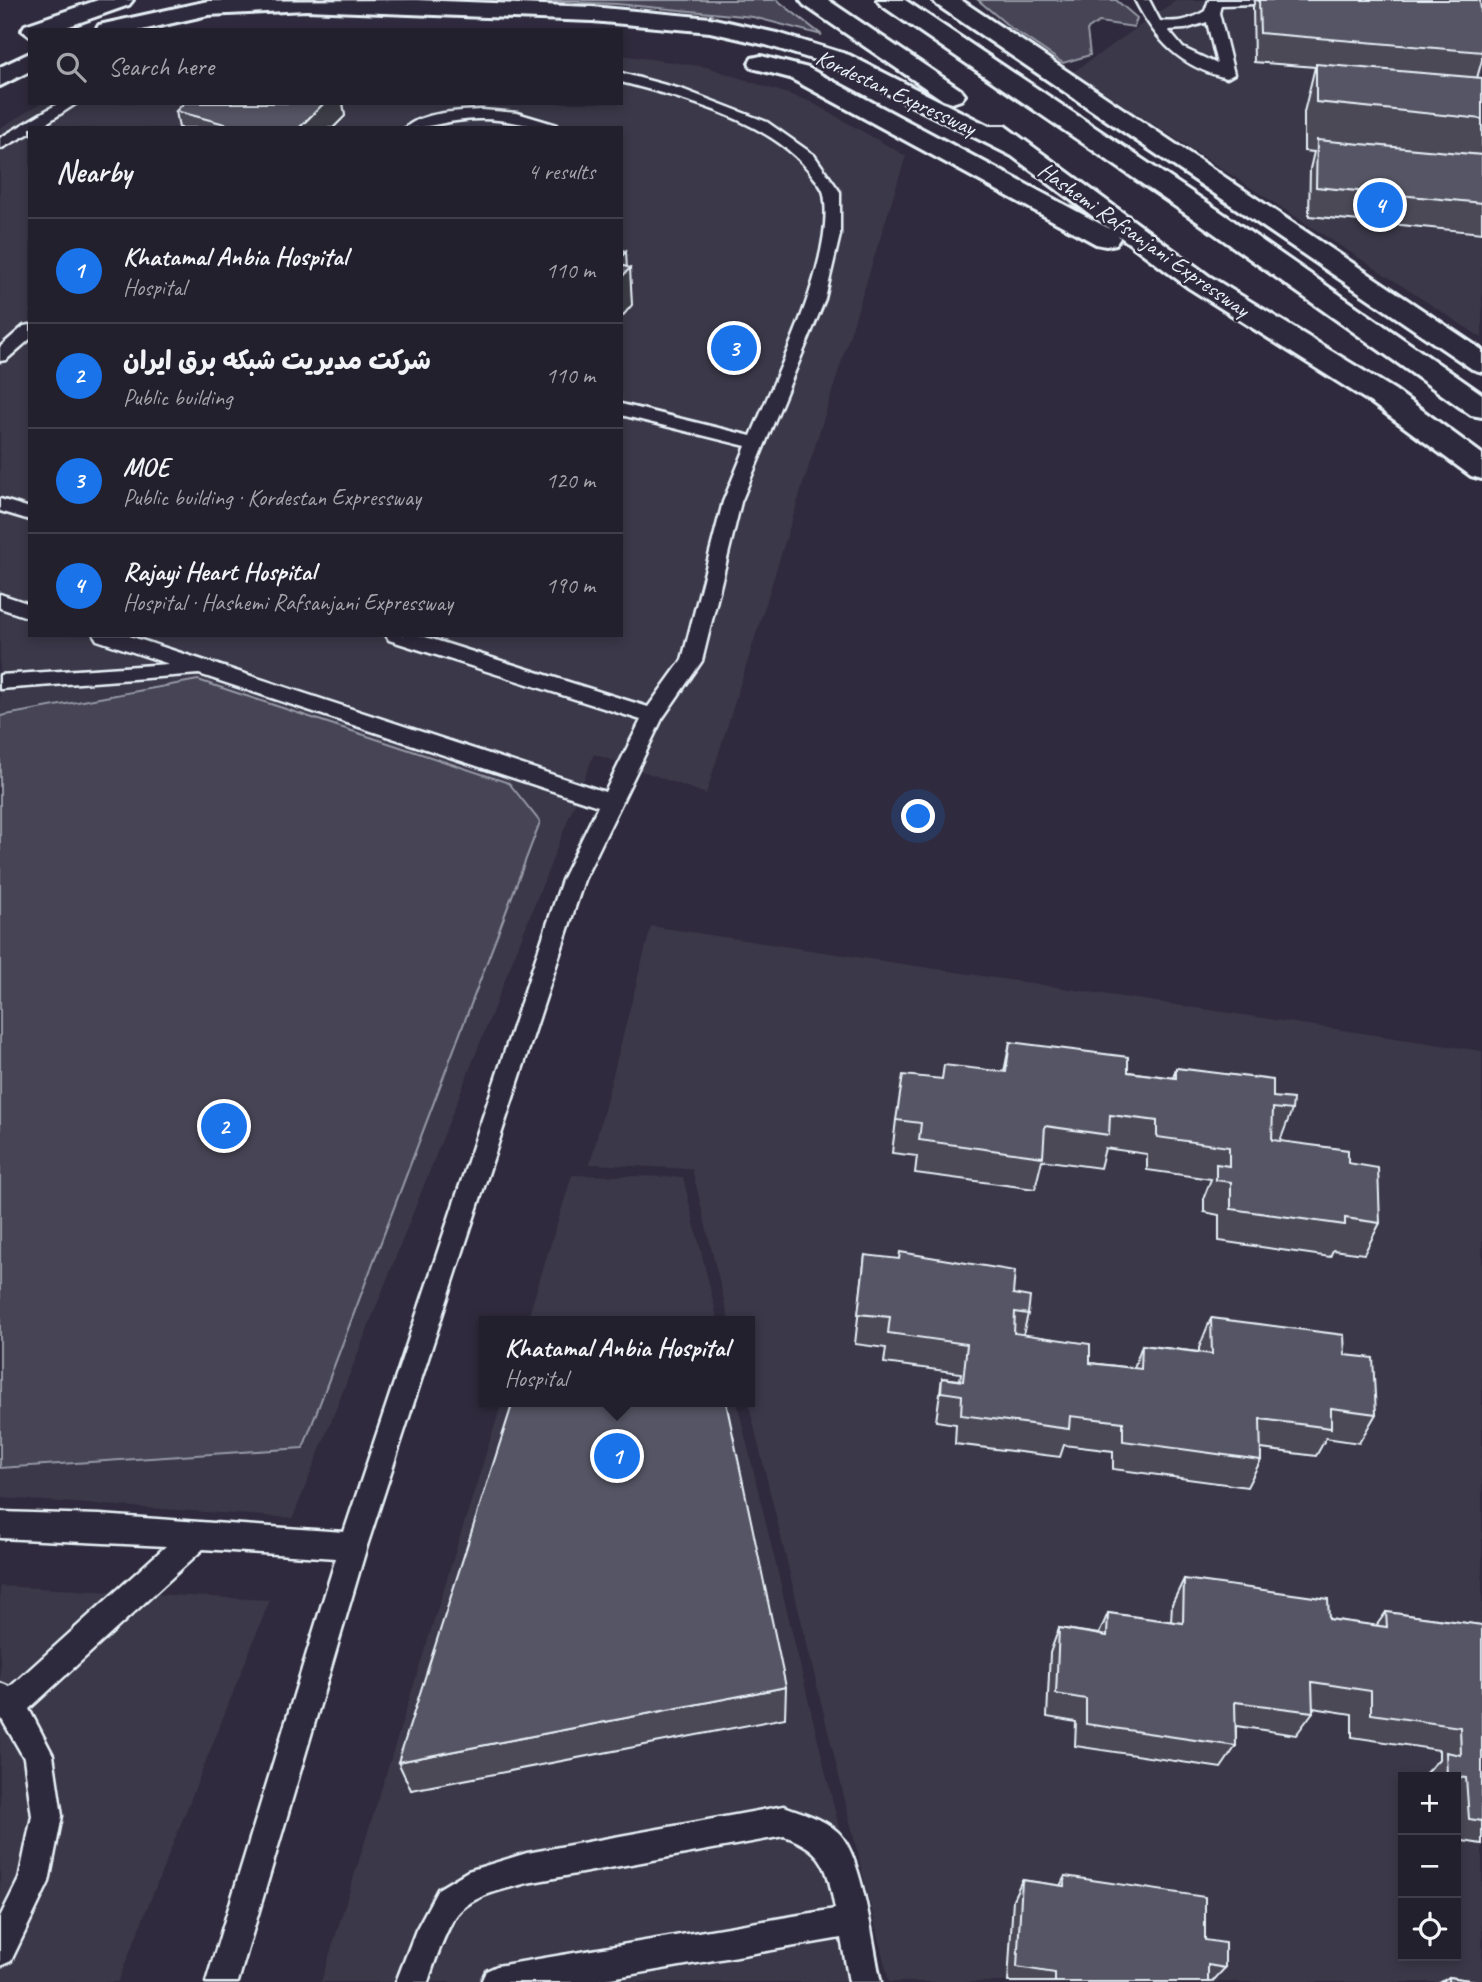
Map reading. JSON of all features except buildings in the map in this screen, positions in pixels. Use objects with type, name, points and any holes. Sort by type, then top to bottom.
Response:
[{"type":"highway","points":[[42,28],[121,0]]},
{"type":"highway","name":"Hashemi Rafsanjani Expressway","points":[[813,0],[943,87],[1015,149],[1199,282],[1384,397],[1482,470]]},
{"type":"highway","points":[[889,0],[1220,224],[1482,408]]},
{"type":"highway","points":[[945,0],[1482,363]]},
{"type":"highway","name":"Kordestan Expressway","points":[[117,28],[208,8],[306,3],[592,14],[710,25],[772,38],[840,60],[1015,149]]},
{"type":"highway","points":[[623,41],[682,47]]},
{"type":"highway","points":[[718,53],[799,73],[986,176],[1122,247],[1199,282]]},
{"type":"highway","points":[[0,78],[28,61]]},
{"type":"highway","points":[[0,90],[28,81]]},
{"type":"lane","points":[[1142,0],[1155,25],[1178,51],[1227,74],[1212,5]]},
{"type":"lane","points":[[1155,25],[1197,24],[1212,5],[1256,0]]},
{"type":"lane","points":[[222,1982],[353,1546],[573,880],[653,716],[692,661],[732,502],[817,299],[832,235],[832,192],[808,158],[762,125],[679,93],[623,78]]},
{"type":"lane","points":[[32,126],[67,105]]},
{"type":"lane","points":[[523,118],[535,105]]},
{"type":"lane","points":[[419,126],[459,115],[493,114],[523,118],[546,126]]},
{"type":"lane","points":[[0,145],[28,128]]},
{"type":"lane","points":[[0,356],[28,332]]},
{"type":"lane","points":[[623,410],[757,443]]},
{"type":"lane","points":[[0,505],[28,513]]},
{"type":"lane","points":[[0,601],[28,610]]},
{"type":"lane","points":[[110,637],[610,802]]},
{"type":"lane","points":[[403,637],[653,716]]},
{"type":"lane","points":[[0,682],[204,668]]},
{"type":"lane","points":[[0,1525],[100,1528],[353,1546]]},
{"type":"lane","points":[[0,1950],[34,1882],[47,1815],[38,1755],[5,1702],[198,1535]]},
{"type":"lane","points":[[412,1982],[427,1941],[449,1900],[479,1882],[527,1868],[784,1821],[809,1830],[828,1843],[841,1864],[865,1982]]},
{"type":"lane","points":[[497,1982],[852,1921]]},
{"type":"shaded area","points":[[510,0],[777,0],[822,35],[753,17],[617,4]]},
{"type":"shaded area","points":[[978,0],[1116,0],[1137,18],[1134,27],[1099,22],[1087,30],[1090,55],[1063,63],[1011,28]]},
{"type":"shaded area","points":[[1177,0],[1482,0],[1482,338],[1073,72]]},
{"type":"shaded area","points":[[623,55],[707,67],[809,101],[906,156],[706,794],[594,754],[293,1518],[0,1498],[0,128],[38,105],[623,105]]},
{"type":"shaded area","points":[[198,680],[509,783],[540,822],[303,1448],[0,1468],[0,716]]},
{"type":"shaded area","points":[[651,926],[1482,1051],[1482,1982],[889,1982],[749,1407],[755,1407],[755,1316],[728,1316],[692,1169],[590,1164]]},
{"type":"shaded area","points":[[572,1175],[683,1177],[717,1316],[529,1316]]},
{"type":"shaded area","points":[[500,1407],[738,1407],[876,1982],[321,1982]]},
{"type":"shaded area","points":[[0,1586],[270,1600],[118,1982],[0,1982]]},
{"type":"place","name":"Rajayi Heart Hospital","points":[[1380,205]]},
{"type":"place","name":"MOE","points":[[734,348]]},
{"type":"place","name":"شرکت مدیریت شبکه برق ایران","points":[[224,1126]]},
{"type":"place","name":"Khatamal Anbia Hospital","points":[[617,1456]]}]
